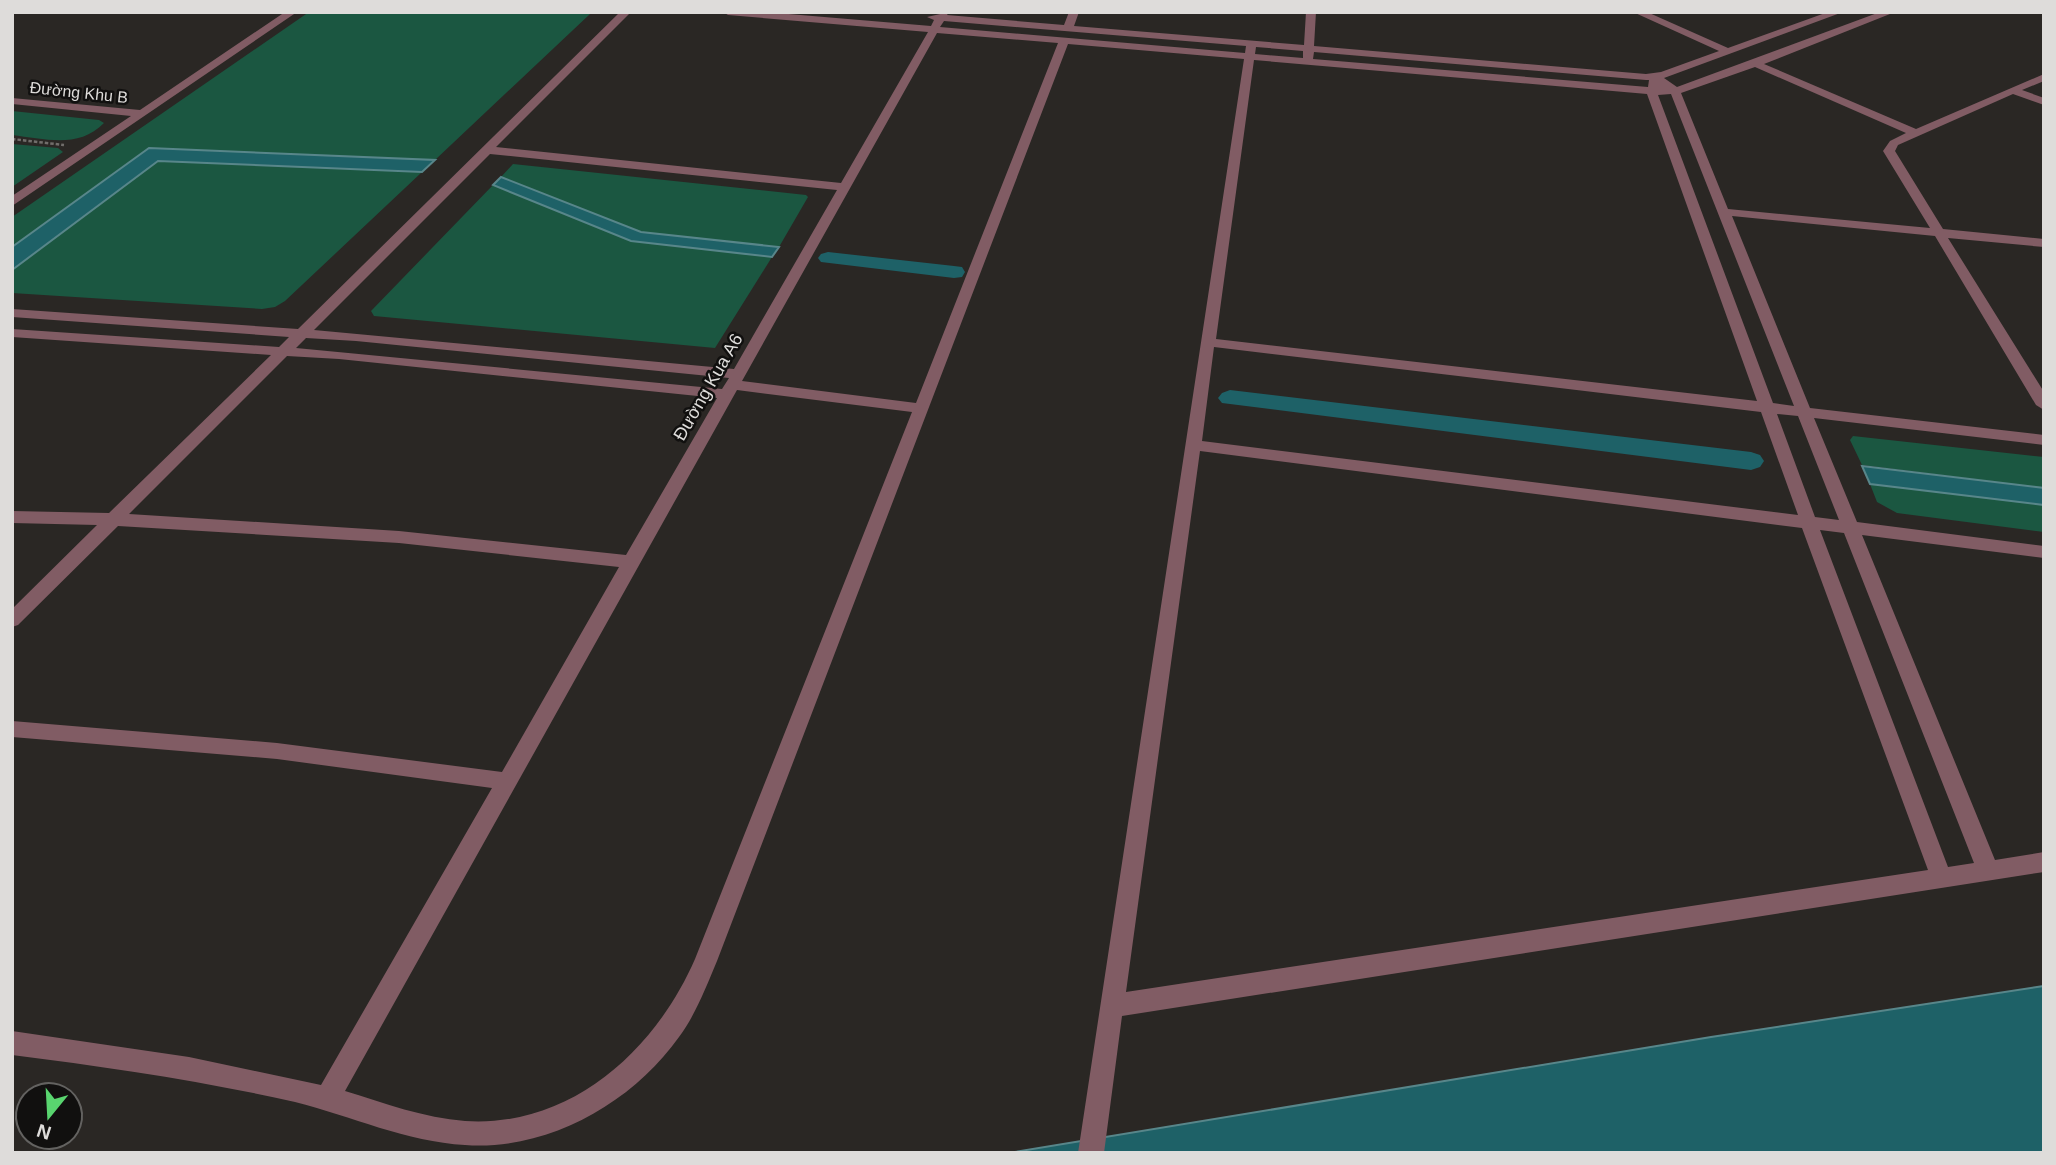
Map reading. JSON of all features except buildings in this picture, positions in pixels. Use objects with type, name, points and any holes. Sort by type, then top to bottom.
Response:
[{"type":"street","points":[[12,202],[292,12]]},
{"type":"street","points":[[12,620],[626,12]]},
{"type":"street","points":[[728,12],[940,20]]},
{"type":"street","points":[[12,1043],[162,1065],[328,1097],[448,1131],[478,1134],[509,1131],[551,1119],[593,1099],[653,1050],[683,1010],[706,961],[1074,12]]},
{"type":"street","points":[[1308,62],[1311,12]]},
{"type":"street","points":[[1638,12],[1729,51]]},
{"type":"street","points":[[1815,12],[1826,17]]},
{"type":"street","points":[[1250,50],[1308,62],[1653,84],[1729,51],[1838,12]]},
{"type":"street","points":[[914,16],[1066,35],[1250,50],[1309,49],[1653,84],[1675,91],[1890,12]]},
{"type":"street","name":"Đường Kua A6","points":[[328,1097],[940,20]]},
{"type":"street","points":[[1784,32],[1810,42]]},
{"type":"street","points":[[1091,1153],[1250,50]]},
{"type":"street","points":[[1754,63],[1916,133]]},
{"type":"street","points":[[2044,77],[1894,143],[1889,151],[2044,405]]},
{"type":"street","points":[[1653,84],[1808,521],[1941,877]]},
{"type":"street","points":[[1675,91],[1988,870]]},
{"type":"street","points":[[2014,91],[2044,102]]},
{"type":"street","name":"Đường Khu B","points":[[12,101],[142,114]]},
{"type":"street","points":[[487,150],[845,187]]},
{"type":"street","points":[[1725,212],[2044,243]]},
{"type":"street","points":[[12,313],[304,332],[920,408]]},
{"type":"street","points":[[12,333],[732,384]]},
{"type":"street","points":[[1208,342],[2044,440]]},
{"type":"street","points":[[1193,445],[2044,552]]},
{"type":"street","points":[[12,517],[116,519],[381,534],[630,562]]},
{"type":"street","points":[[12,729],[277,751],[506,781]]},
{"type":"street","points":[[1113,1006],[2044,862]]},
{"type":"path","points":[[12,139],[65,145]]},
{"type":"green space","points":[[309,12],[590,14],[435,160],[149,148],[12,247],[12,217]]},
{"type":"green space","points":[[12,111],[99,120],[104,123],[94,131],[73,139],[12,135]]},
{"type":"green space","points":[[12,144],[58,148],[63,152],[12,187]]},
{"type":"green space","points":[[158,161],[422,172],[285,301],[275,307],[262,309],[12,293],[12,270]]},
{"type":"green space","points":[[513,164],[808,197],[779,247],[641,232],[501,177]]},
{"type":"green space","points":[[493,185],[631,241],[772,257],[715,348],[374,316],[371,311]]},
{"type":"green space","points":[[1853,436],[2044,457],[2044,488],[1862,465],[1850,440]]},
{"type":"green space","points":[[1870,484],[2044,505],[2044,532],[1897,513],[1877,502]]},
{"type":"water","points":[[149,148],[435,160],[422,172],[158,161],[12,270],[12,247]]},
{"type":"water","points":[[501,177],[641,232],[779,247],[772,257],[631,241],[493,185]]},
{"type":"water","points":[[1862,466],[2044,488],[2044,505],[1870,484]]},
{"type":"water","points":[[2044,986],[2044,1153],[1009,1153],[1711,1037]]},
{"type":"waterway","points":[[828,258],[954,272]]},
{"type":"waterway","points":[[1230,398],[1751,461]]}]
